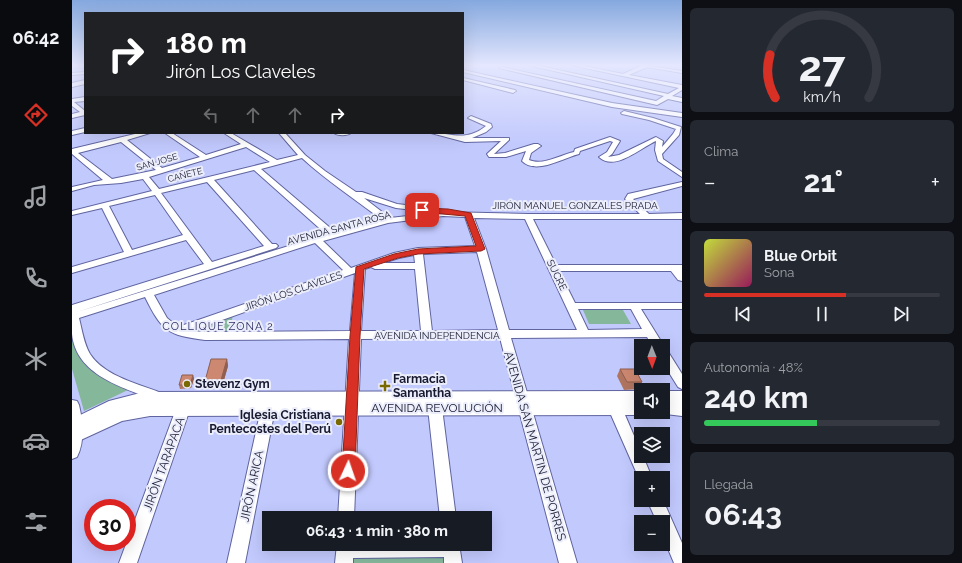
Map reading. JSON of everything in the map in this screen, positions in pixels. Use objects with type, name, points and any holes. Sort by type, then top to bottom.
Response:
[{"type":"main road","name":"AVENIDA REVOLUCIÓN","points":[[74,431],[129,411],[183,409],[268,409],[352,402],[435,408],[634,397]]},
{"type":"main road","points":[[670,397],[682,397]]},
{"type":"main road","name":"AVENIDA REVOLUCIÓN","points":[[74,431],[110,406],[127,401],[162,398],[352,402],[522,403],[634,408]]},
{"type":"main road","points":[[670,408],[682,408]]},
{"type":"street","points":[[554,91],[612,105],[682,115]]},
{"type":"street","points":[[605,91],[657,103],[676,91]]},
{"type":"street","points":[[648,91],[682,100]]},
{"type":"street","points":[[72,102],[84,99]]},
{"type":"street","points":[[72,102],[84,113]]},
{"type":"street","points":[[577,102],[651,119],[678,128],[679,129],[676,135],[659,154]]},
{"type":"street","points":[[72,117],[84,114]]},
{"type":"street","points":[[464,139],[484,131],[489,127],[489,125],[471,118]]},
{"type":"street","points":[[72,133],[84,130]]},
{"type":"street","points":[[72,150],[143,134]]},
{"type":"street","points":[[170,134],[205,157]]},
{"type":"street","points":[[228,134],[276,163]]},
{"type":"street","points":[[283,134],[303,156],[322,173],[351,192],[384,218]]},
{"type":"street","points":[[439,134],[468,141],[508,139],[490,154],[494,156],[522,151],[537,145],[528,152],[526,158],[526,161],[531,164],[565,157],[576,153],[577,150],[612,139],[617,141],[610,153],[602,157],[612,159],[629,154],[655,140],[660,141],[658,150],[660,160],[682,175]]},
{"type":"street","points":[[122,139],[161,171]]},
{"type":"street","name":"SAN JOSE","points":[[72,189],[109,181],[121,181],[145,176],[246,145]]},
{"type":"street","points":[[72,150],[109,181]]},
{"type":"street","name":"CAÑETE","points":[[72,213],[303,156]]},
{"type":"street","points":[[256,168],[330,232]]},
{"type":"street","points":[[145,176],[210,266]]},
{"type":"street","points":[[209,179],[270,247]]},
{"type":"street","points":[[647,216],[629,199],[634,195],[682,184]]},
{"type":"street","points":[[351,192],[401,212]]},
{"type":"street","points":[[104,205],[129,253]]},
{"type":"street","name":"AVENIDA SANTA ROSA","points":[[72,314],[148,293],[314,237],[401,212],[431,210],[468,214]]},
{"type":"street","name":"AVENIDA SANTA ROSA","points":[[401,212],[468,214]]},
{"type":"street","name":"JIRÓN MANUEL GONZALES PRADA","points":[[468,214],[528,217],[682,216]]},
{"type":"street","name":"AVENIDA SAN MARTIN DE PORRES","points":[[468,214],[481,249],[522,403],[568,563]]},
{"type":"street","name":"SUCRE","points":[[528,217],[585,334]]},
{"type":"street","points":[[72,270],[189,236]]},
{"type":"street","points":[[314,237],[349,271]]},
{"type":"street","name":"AVENIDA SANTA ROSA","points":[[72,314],[210,266],[270,247],[314,237]]},
{"type":"street","name":"JIRÓN LOS CLAVELES","points":[[178,332],[362,266],[397,256],[418,251],[481,249]]},
{"type":"street","points":[[418,251],[427,335]]},
{"type":"street","points":[[346,511],[355,336],[362,266],[420,266]]},
{"type":"street","points":[[553,268],[678,268],[682,278]]},
{"type":"street","points":[[148,293],[164,322],[169,328],[178,332]]},
{"type":"street","points":[[572,306],[682,306]]},
{"type":"street","points":[[634,306],[654,339]]},
{"type":"street","points":[[72,314],[85,356],[93,364],[105,373],[162,398]]},
{"type":"street","name":"AVENIDA INDEPENDENCIA","points":[[178,332],[205,336],[650,333]]},
{"type":"street","points":[[670,364],[682,384]]},
{"type":"street","points":[[72,405],[74,431],[72,453]]},
{"type":"street","points":[[435,408],[447,511]]},
{"type":"street","points":[[615,408],[642,471]]},
{"type":"street","name":"JIRÓN TARAPACA","points":[[128,563],[183,409]]},
{"type":"street","name":"JIRÓN ARICA","points":[[236,563],[268,409]]},
{"type":"street","points":[[658,507],[681,556]]},
{"type":"street","points":[[344,552],[452,552]]},
{"type":"green space","points":[[583,310],[623,310],[631,324],[589,324]]},
{"type":"green space","points":[[233,315],[229,333],[196,331],[192,329]]},
{"type":"green space","points":[[72,328],[82,360],[130,389],[84,411],[72,369]]},
{"type":"green space","points":[[445,556],[446,563],[352,563],[352,557]]},
{"type":"building","points":[[211,359],[227,359],[221,380],[205,381]]},
{"type":"building","points":[[620,369],[634,369],[634,375],[638,375],[642,382],[627,382]]},
{"type":"building","points":[[182,375],[193,375],[190,385],[179,385]]},
{"type":"place","name":"Stevenz Gym","points":[[187,384]]},
{"type":"place","name":"Farmacia Samantha","points":[[385,386]]},
{"type":"place","name":"Iglesia Cristiana Pentecostes del Perú","points":[[339,422]]},
{"type":"district","name":"COLLIQUE ZONA 2","points":[[218,326]]},
{"type":"route","points":[[348,471],[360,267],[418,251],[481,249],[468,214],[448,211],[422,210]]}]
